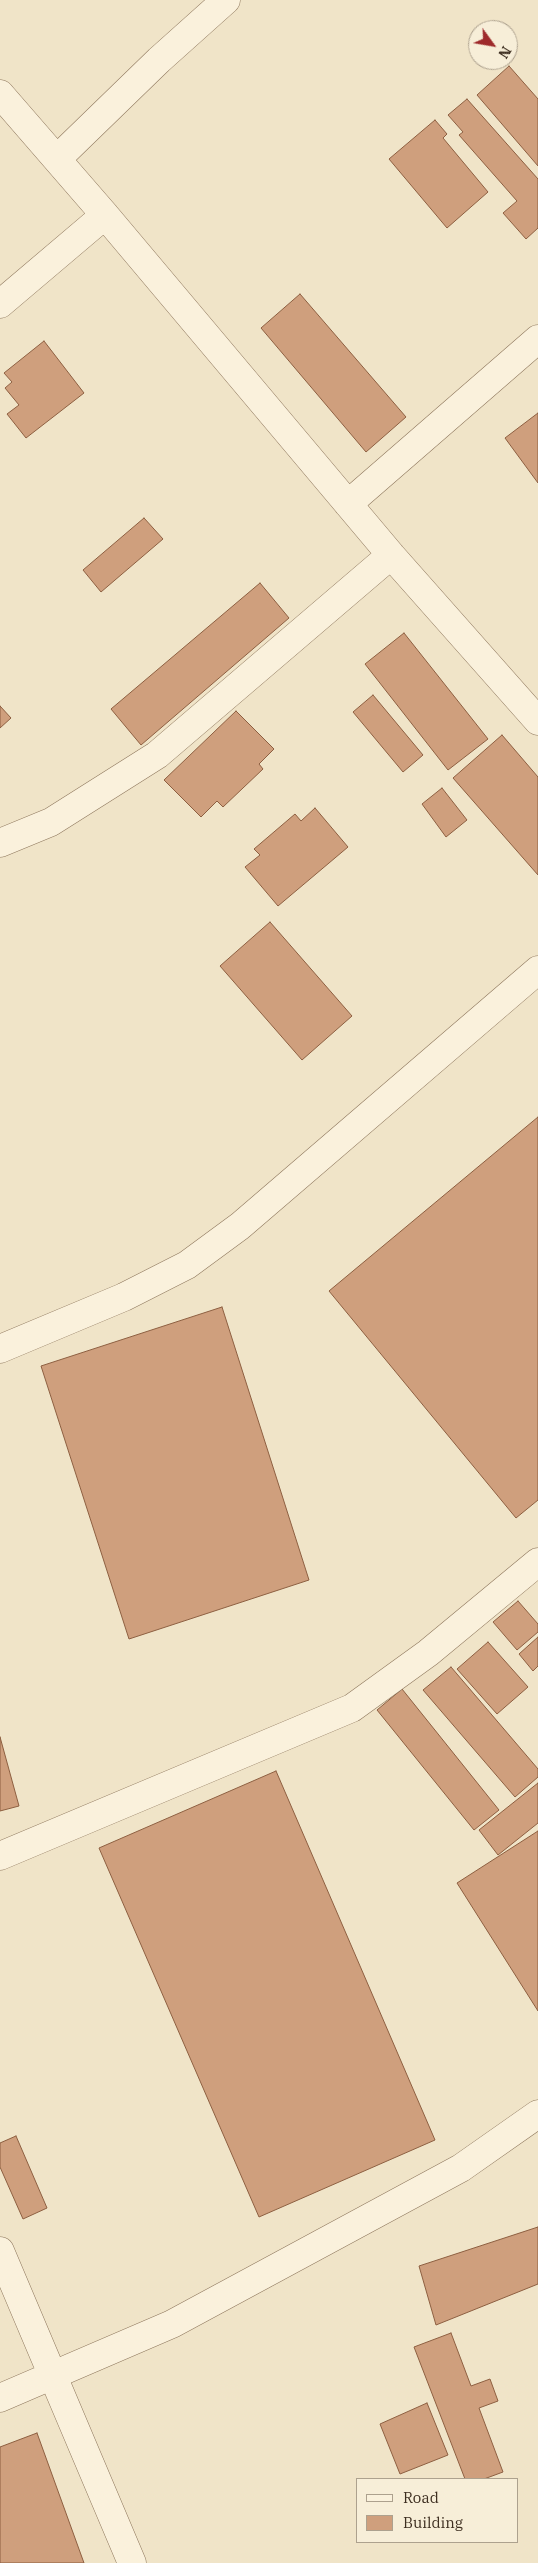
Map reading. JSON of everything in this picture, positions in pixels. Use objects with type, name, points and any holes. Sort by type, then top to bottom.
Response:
[{"type":"street","points":[[57,159],[159,60],[226,0]]},
{"type":"street","points":[[0,94],[105,215],[348,504],[538,721]]},
{"type":"street","points":[[0,304],[105,215]]},
{"type":"street","points":[[348,504],[538,339]]},
{"type":"street","points":[[0,844],[50,822],[157,755],[391,554]]},
{"type":"street","points":[[0,1349],[124,1297],[187,1265],[240,1226],[538,970]]},
{"type":"street","points":[[0,1856],[352,1708],[428,1653],[538,1562]]},
{"type":"street","points":[[0,2398],[172,2324],[444,2178],[538,2114]]},
{"type":"street","points":[[0,2251],[132,2563]]},
{"type":"building","points":[[505,70],[513,70],[538,99],[538,166],[477,95]]},
{"type":"building","points":[[467,99],[538,179],[538,228],[526,239],[503,213],[517,201],[459,135],[463,132],[448,115]]},
{"type":"building","points":[[435,120],[447,134],[443,138],[488,192],[447,228],[389,159]]},
{"type":"building","points":[[300,294],[406,417],[366,452],[261,328]]},
{"type":"building","points":[[44,341],[84,393],[26,438],[7,414],[19,405],[5,388],[12,382],[4,373]]},
{"type":"building","points":[[538,413],[538,483],[505,438]]},
{"type":"building","points":[[144,518],[163,539],[101,592],[83,570]]},
{"type":"building","points":[[260,583],[289,618],[141,745],[111,709]]},
{"type":"building","points":[[404,633],[488,739],[448,770],[365,664]]},
{"type":"building","points":[[373,695],[423,755],[403,772],[353,712]]},
{"type":"building","points":[[0,706],[11,718],[0,728]]},
{"type":"building","points":[[236,711],[274,749],[259,764],[263,769],[223,807],[217,801],[201,817],[164,780]]},
{"type":"building","points":[[502,735],[538,777],[538,875],[453,778]]},
{"type":"building","points":[[442,788],[467,820],[446,837],[422,804]]},
{"type":"building","points":[[315,808],[348,847],[278,906],[245,867],[260,855],[254,849],[295,814],[301,821]]},
{"type":"building","points":[[270,922],[352,1016],[302,1060],[220,966]]},
{"type":"building","points":[[538,1117],[538,1500],[516,1518],[329,1291]]},
{"type":"building","points":[[222,1307],[309,1580],[129,1639],[41,1366]]},
{"type":"building","points":[[518,1601],[538,1624],[538,1632],[517,1650],[493,1622]]},
{"type":"building","points":[[538,1637],[538,1666],[533,1671],[519,1654]]},
{"type":"building","points":[[488,1642],[528,1687],[497,1714],[457,1669]]},
{"type":"building","points":[[451,1667],[538,1769],[538,1777],[515,1797],[423,1690]]},
{"type":"building","points":[[402,1689],[499,1810],[474,1830],[377,1710]]},
{"type":"building","points":[[0,1737],[19,1806],[0,1811]]},
{"type":"building","points":[[276,1771],[435,2140],[259,2217],[99,1848]]},
{"type":"building","points":[[538,1783],[538,1823],[498,1855],[479,1830]]},
{"type":"building","points":[[538,1831],[538,2011],[457,1883]]},
{"type":"building","points":[[16,2136],[47,2208],[23,2219],[0,2167],[0,2143]]},
{"type":"building","points":[[538,2227],[538,2284],[436,2325],[419,2266]]},
{"type":"building","points":[[451,2333],[471,2386],[490,2379],[498,2401],[479,2408],[503,2472],[487,2478],[465,2478],[414,2347]]},
{"type":"building","points":[[427,2403],[448,2455],[400,2474],[380,2424]]},
{"type":"building","points":[[37,2433],[84,2563],[0,2563],[0,2447]]}]
